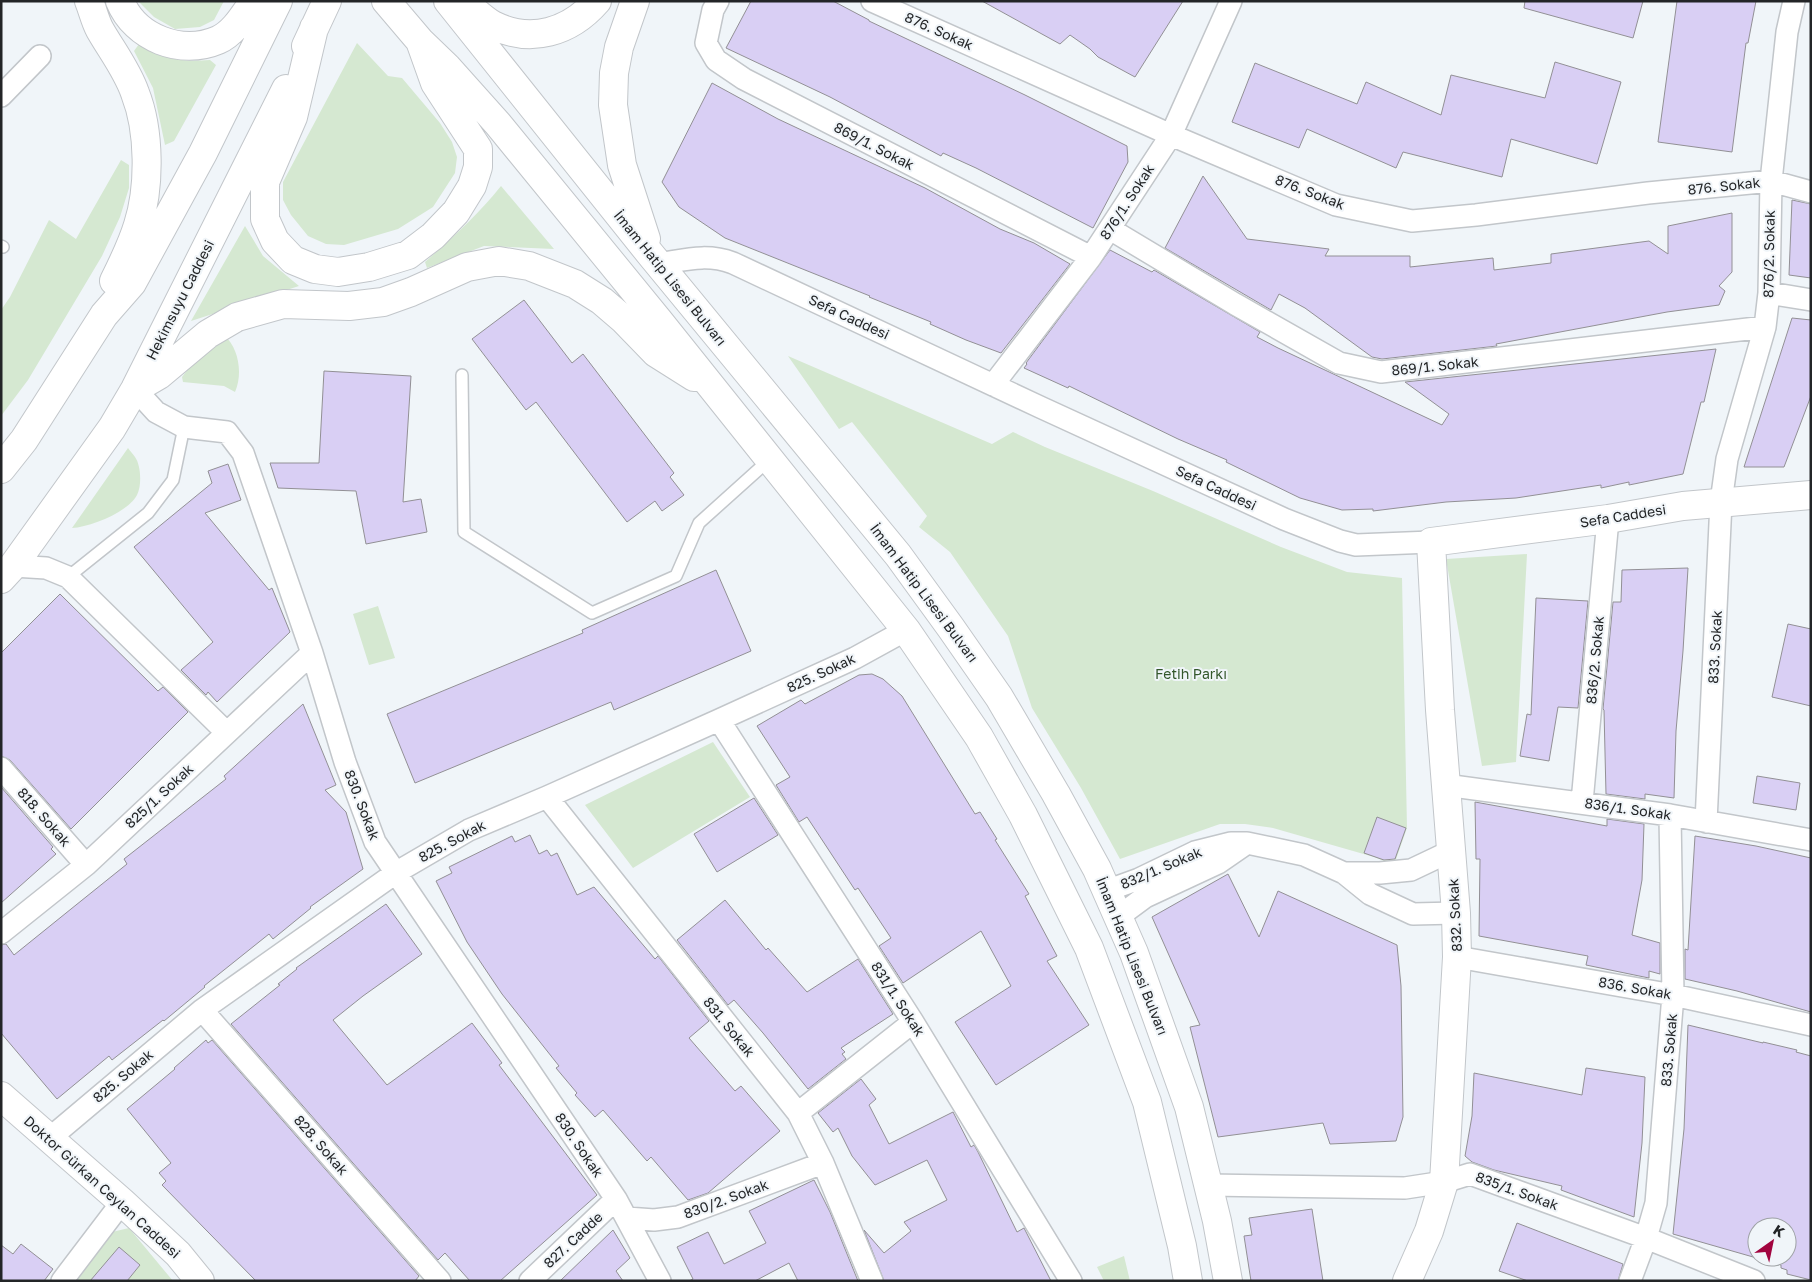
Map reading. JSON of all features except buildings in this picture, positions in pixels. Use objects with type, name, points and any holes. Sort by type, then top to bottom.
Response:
[{"type":"main road","points":[[89,1],[100,29],[118,57],[136,94],[143,123],[146,151],[145,196],[138,225],[114,282],[104,315]]},
{"type":"main road","points":[[120,1],[123,9],[137,27],[161,42],[182,46],[218,40],[234,29],[254,1]]},
{"type":"main road","points":[[1,469],[24,440],[104,315],[132,283],[203,153],[278,1]]},
{"type":"main road","name":"Hekimsuyu Caddesi","points":[[7,572],[112,428],[135,390],[283,96],[328,1]]},
{"type":"main road","points":[[386,1],[420,41],[447,67],[498,124],[659,321],[906,630],[979,737],[1023,815],[1089,948],[1147,1102],[1174,1211],[1188,1281]]},
{"type":"main road","name":"İmam Hatip Lisesi Bulvarı","points":[[448,1],[654,260],[898,555],[952,628],[999,697],[1056,794],[1096,869],[1146,986],[1189,1107],[1209,1185],[1228,1281]]},
{"type":"main road","points":[[463,1],[492,24],[515,33],[534,35],[566,27],[588,12],[597,1]]},
{"type":"main road","points":[[636,1],[619,47],[614,73],[613,105],[622,166],[654,260]]},
{"type":"main road","points":[[314,28],[292,117],[265,182],[265,219],[275,241],[293,260],[315,269],[338,272],[369,267],[408,254],[433,236],[456,212],[472,186],[478,167],[478,149],[435,83],[420,41]]},
{"type":"main road","points":[[135,390],[159,375],[208,334],[237,317],[283,304],[349,306],[383,302],[411,292],[467,267],[499,261],[529,266],[575,284],[616,313],[656,353],[712,389]]},
{"type":"main road","name":"Sefa Caddesi","points":[[1431,542],[1608,519],[1683,506],[1811,495]]},
{"type":"main road","name":"832. Sokak","points":[[1407,1281],[1430,1231],[1444,1182],[1457,957],[1456,914],[1445,785],[1431,542]]},
{"type":"main road","points":[[1089,948],[1104,929],[1118,917]]},
{"type":"main road","name":"Doktor Gürkan Ceylan Caddesi","points":[[1,1096],[122,1202],[178,1254],[200,1281]]},
{"type":"street","name":"869/1. Sokak","points":[[718,1],[713,10],[706,43],[716,60],[744,79],[1091,257]]},
{"type":"street","name":"876. Sokak","points":[[872,1],[1336,205],[1412,221],[1476,215],[1648,193],[1771,181],[1811,192]]},
{"type":"street","name":"876/1. Sokak","points":[[993,385],[1091,257],[1171,134],[1231,1]]},
{"type":"street","name":"876/2. Sokak","points":[[1722,502],[1727,459],[1766,327],[1769,294],[1771,181],[1788,32],[1794,1]]},
{"type":"street","points":[[1,96],[40,56]]},
{"type":"street","name":"869/1. Sokak","points":[[1110,228],[1234,304],[1339,363],[1381,372],[1766,327]]},
{"type":"street","name":"Sefa Caddesi","points":[[654,260],[702,257],[720,258],[1284,519],[1340,541],[1356,545],[1431,542]]},
{"type":"street","points":[[1769,294],[1811,300]]},
{"type":"street","name":"830. Sokak","points":[[135,390],[156,412],[184,427],[227,432],[243,453],[312,653],[345,762],[375,842],[616,1199],[660,1281]]},
{"type":"street","name":"833. Sokak","points":[[1706,822],[1722,502]]},
{"type":"street","name":"836/2. Sokak","points":[[1582,802],[1608,519]]},
{"type":"street","points":[[7,572],[46,568],[68,577],[226,732]]},
{"type":"street","name":"825. Sokak","points":[[50,1138],[202,1010],[397,872],[469,830],[547,797],[856,658],[906,630]]},
{"type":"street","name":"825/1. Sokak","points":[[1,933],[86,865],[312,653]]},
{"type":"street","name":"831/1. Sokak","points":[[719,720],[913,1022],[1071,1281]]},
{"type":"street","name":"818. Sokak","points":[[1,768],[86,865]]},
{"type":"street","name":"836/1. Sokak","points":[[1445,785],[1670,815],[1811,840]]},
{"type":"street","name":"831. Sokak","points":[[547,797],[798,1113],[823,1163],[872,1281]]},
{"type":"street","name":"833. Sokak","points":[[1630,1281],[1646,1238],[1656,1203],[1673,995],[1670,815]]},
{"type":"street","name":"832/1. Sokak","points":[[1106,891],[1139,879],[1195,852],[1231,843],[1247,843],[1304,855],[1344,873],[1370,894],[1413,914],[1456,914]]},
{"type":"street","name":"832/1. Sokak","points":[[1118,917],[1145,898],[1218,863],[1247,843]]},
{"type":"street","name":"832/1. Sokak","points":[[1344,873],[1380,873],[1411,870],[1451,851]]},
{"type":"street","name":"836. Sokak","points":[[1457,957],[1673,995],[1811,1025]]},
{"type":"street","name":"828. Sokak","points":[[202,1010],[440,1281]]},
{"type":"street","points":[[798,1113],[913,1022]]},
{"type":"street","name":"830/2. Sokak","points":[[627,1218],[654,1220],[678,1217],[823,1163]]},
{"type":"street","name":"835/1. Sokak","points":[[1209,1185],[1405,1188],[1444,1182],[1470,1174],[1646,1238],[1754,1281]]},
{"type":"street","name":"827. Cadde","points":[[530,1281],[616,1199]]},
{"type":"street","points":[[62,1281],[122,1202]]},
{"type":"lane","points":[[462,375],[464,532],[592,613],[676,576],[699,523],[769,460]]},
{"type":"lane","points":[[68,577],[148,513],[173,480],[184,427]]},
{"type":"green space","points":[[138,1],[224,1],[214,20],[200,27],[175,29],[154,17]]},
{"type":"green space","points":[[357,43],[388,76],[402,78],[440,123],[452,142],[457,157],[455,173],[433,207],[398,229],[344,245],[326,244],[308,236],[291,215],[283,200],[283,182]]},
{"type":"green space","points":[[139,44],[165,57],[190,61],[210,60],[216,65],[174,141],[165,145],[153,88],[134,51]]},
{"type":"green space","points":[[121,160],[129,165],[129,188],[120,217],[102,256],[28,380],[1,416],[1,310],[10,297],[49,220],[76,239]]},
{"type":"green space","points":[[501,186],[554,249],[484,246],[427,268],[425,262],[474,216]]},
{"type":"green space","points":[[245,226],[263,256],[299,286],[191,321]]},
{"type":"green space","points":[[224,335],[233,347],[238,362],[239,377],[235,392],[224,386],[183,382],[182,377],[194,361]]},
{"type":"green space","name":"Fetih Parkı","points":[[788,356],[992,444],[1013,432],[1281,547],[1347,572],[1402,578],[1407,828],[1394,865],[1374,857],[1273,828],[1245,824],[1220,824],[1120,859],[1081,788],[1032,708],[1008,636],[950,552],[919,527],[927,516],[852,422],[839,429]]},
{"type":"green space","points":[[128,448],[137,461],[140,470],[140,486],[137,495],[126,507],[108,518],[89,525],[72,528]]},
{"type":"green space","points":[[1527,554],[1516,762],[1482,766],[1446,559]]},
{"type":"green space","points":[[378,606],[395,658],[369,665],[353,614]]},
{"type":"green space","points":[[713,742],[750,797],[633,868],[585,805]]},
{"type":"green space","points":[[129,1228],[173,1281],[75,1281],[112,1232]]},
{"type":"green space","points":[[1124,1256],[1130,1281],[1104,1281],[1097,1267]]}]
